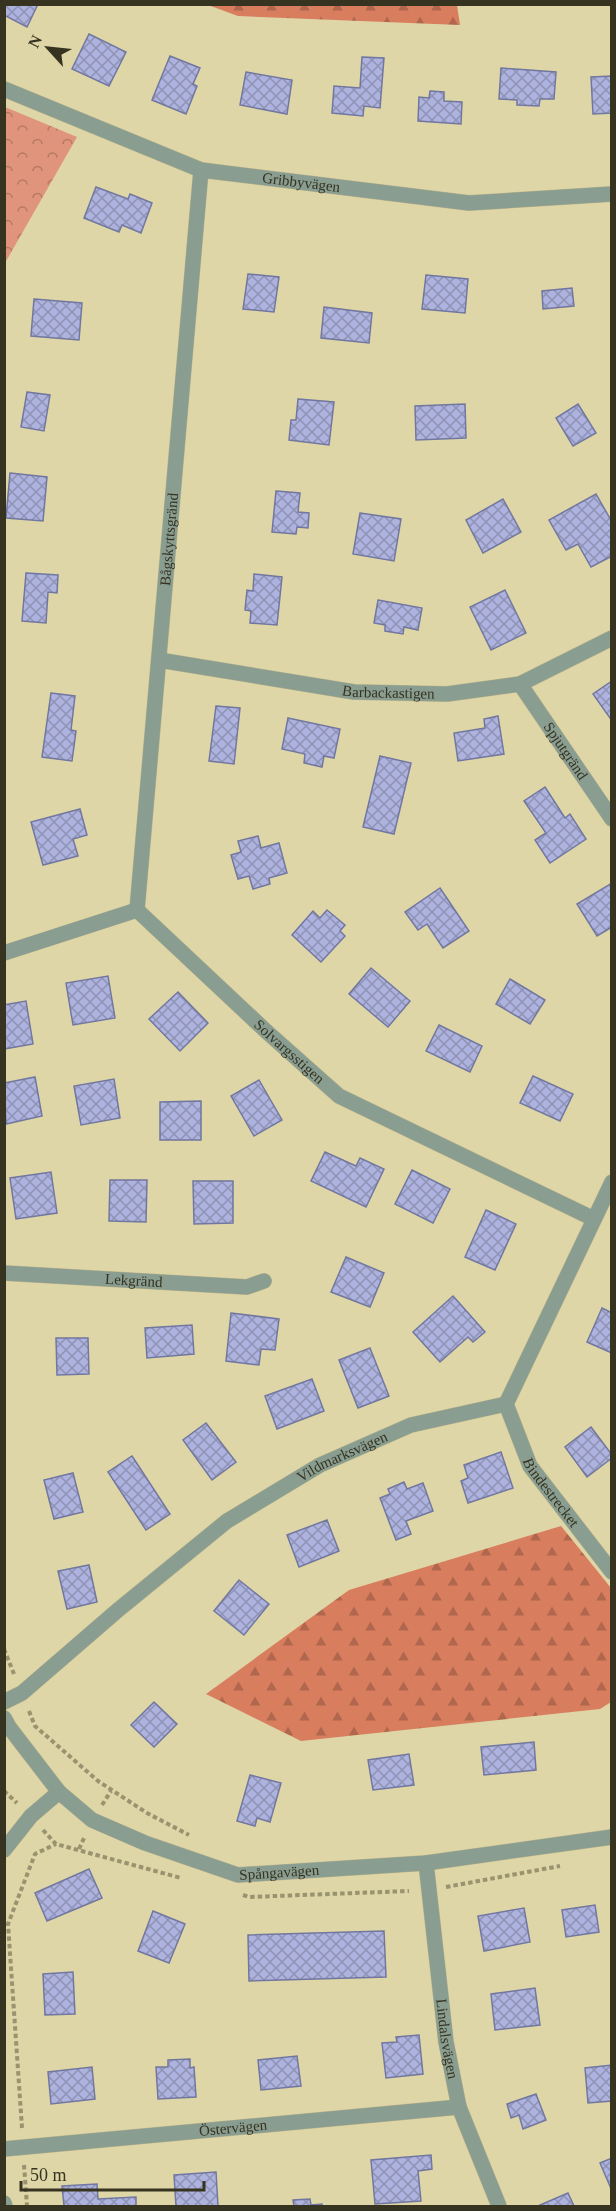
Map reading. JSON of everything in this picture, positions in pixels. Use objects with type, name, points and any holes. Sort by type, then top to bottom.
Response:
[{"type":"street","name":"Gribbyvägen","points":[[4,89],[201,170],[469,203],[612,194]]},
{"type":"street","name":"Bågskyttsgränd","points":[[137,910],[201,170]]},
{"type":"street","name":"Barbackastigen","points":[[159,660],[354,692],[447,694],[520,684],[612,638]]},
{"type":"street","name":"Spjutgränd","points":[[520,684],[612,819]]},
{"type":"street","points":[[4,953],[137,910]]},
{"type":"street","name":"Solvargsstigen","points":[[137,910],[339,1096],[594,1219]]},
{"type":"street","points":[[506,1404],[612,1182]]},
{"type":"street","name":"Lekgränd","points":[[4,1273],[247,1287],[264,1281]]},
{"type":"street","name":"Bindestrecket","points":[[506,1404],[530,1466],[612,1572]]},
{"type":"street","name":"Vildmarksvägen","points":[[4,1701],[22,1693],[118,1610],[227,1521],[320,1465],[411,1425],[506,1404]]},
{"type":"street","name":"Spångavägen","points":[[4,1718],[59,1792],[92,1820],[145,1843],[238,1875],[426,1863],[612,1837]]},
{"type":"street","points":[[4,1850],[31,1815],[59,1792]]},
{"type":"street","name":"Lindalsvägen","points":[[426,1863],[447,2042],[459,2107],[499,2206]]},
{"type":"street","name":"Östervägen","points":[[4,2149],[459,2107]]},
{"type":"path","points":[[4,1649],[35,1726],[98,1781],[147,1813],[199,1841]]},
{"type":"path","points":[[27,2206],[8,1924],[35,1854],[56,1844]]},
{"type":"green space","points":[[208,5],[457,5],[460,25],[238,16]]},
{"type":"green space","points":[[5,107],[77,137],[5,263]]},
{"type":"green space","points":[[561,1526],[611,1588],[611,1702],[600,1709],[301,1741],[206,1694],[349,1590]]},
{"type":"building","points":[[4,4],[38,4],[27,27],[4,15]]},
{"type":"building","points":[[89,34],[126,52],[109,86],[72,69]]},
{"type":"building","points":[[170,56],[200,68],[193,84],[197,86],[186,114],[152,100]]},
{"type":"building","points":[[362,57],[384,58],[380,108],[364,106],[363,116],[332,113],[334,86],[360,88]]},
{"type":"building","points":[[501,68],[556,72],[554,99],[540,99],[539,106],[517,105],[517,100],[499,99]]},
{"type":"building","points":[[246,72],[292,80],[287,114],[240,105]]},
{"type":"building","points":[[612,76],[612,113],[593,114],[591,77]]},
{"type":"building","points":[[430,91],[444,92],[444,101],[462,102],[461,124],[418,121],[419,97],[429,98]]},
{"type":"building","points":[[96,187],[128,199],[130,194],[152,203],[141,233],[122,225],[119,232],[84,218]]},
{"type":"building","points":[[248,274],[279,277],[274,312],[243,309]]},
{"type":"building","points":[[426,275],[468,279],[465,313],[422,309]]},
{"type":"building","points":[[572,288],[574,306],[543,309],[542,291]]},
{"type":"building","points":[[34,299],[82,303],[79,340],[31,336]]},
{"type":"building","points":[[324,307],[372,313],[369,343],[321,338]]},
{"type":"building","points":[[27,392],[50,395],[44,431],[21,427]]},
{"type":"building","points":[[298,399],[334,402],[329,445],[289,440],[291,420],[296,420]]},
{"type":"building","points":[[465,404],[466,438],[416,440],[415,406]]},
{"type":"building","points":[[578,404],[596,433],[573,446],[556,418]]},
{"type":"building","points":[[10,473],[47,477],[43,521],[6,518]]},
{"type":"building","points":[[276,491],[300,493],[298,512],[309,513],[308,528],[297,527],[296,534],[272,532]]},
{"type":"building","points":[[596,494],[612,522],[612,556],[591,567],[578,544],[566,550],[549,520]]},
{"type":"building","points":[[503,499],[521,532],[483,553],[466,520]]},
{"type":"building","points":[[360,513],[401,519],[394,561],[353,554]]},
{"type":"building","points":[[26,573],[58,575],[57,593],[48,592],[46,623],[22,621]]},
{"type":"building","points":[[254,574],[282,577],[277,625],[250,623],[251,611],[245,610],[247,590],[253,591]]},
{"type":"building","points":[[505,590],[526,633],[491,650],[470,607]]},
{"type":"building","points":[[378,600],[422,608],[418,630],[404,627],[403,634],[385,631],[385,625],[374,623]]},
{"type":"building","points":[[612,681],[612,721],[593,694]]},
{"type":"building","points":[[51,693],[75,696],[71,730],[76,731],[72,761],[42,757]]},
{"type":"building","points":[[216,706],[240,708],[234,764],[209,761]]},
{"type":"building","points":[[498,716],[504,754],[458,761],[454,733],[485,728],[484,719]]},
{"type":"building","points":[[288,718],[340,729],[334,758],[324,756],[322,767],[304,763],[305,754],[282,749]]},
{"type":"building","points":[[380,756],[411,763],[394,834],[363,827]]},
{"type":"building","points":[[545,787],[565,818],[570,814],[586,839],[550,863],[535,840],[546,833],[524,801]]},
{"type":"building","points":[[80,809],[87,835],[73,839],[78,856],[43,865],[31,822]]},
{"type":"building","points":[[258,836],[261,848],[279,843],[287,873],[269,878],[270,884],[253,889],[249,876],[238,879],[231,855],[241,852],[238,841]]},
{"type":"building","points":[[612,883],[612,927],[597,936],[577,904]]},
{"type":"building","points":[[440,888],[469,931],[443,948],[427,924],[418,930],[405,912]]},
{"type":"building","points":[[327,910],[345,925],[340,931],[345,936],[321,962],[292,935],[313,911],[320,918]]},
{"type":"building","points":[[371,968],[410,1001],[388,1027],[349,994]]},
{"type":"building","points":[[108,976],[115,1018],[73,1025],[66,983]]},
{"type":"building","points":[[510,979],[545,1000],[530,1024],[496,1004]]},
{"type":"building","points":[[178,992],[208,1023],[180,1051],[149,1019]]},
{"type":"building","points":[[26,1001],[33,1044],[4,1049],[4,1005]]},
{"type":"building","points":[[439,1025],[482,1046],[470,1072],[426,1051]]},
{"type":"building","points":[[533,1076],[573,1094],[560,1121],[520,1103]]},
{"type":"building","points":[[35,1077],[42,1116],[6,1124],[4,1083]]},
{"type":"building","points":[[114,1079],[120,1118],[81,1125],[74,1086]]},
{"type":"building","points":[[259,1080],[282,1120],[254,1136],[231,1096]]},
{"type":"building","points":[[201,1101],[201,1140],[160,1140],[160,1102]]},
{"type":"building","points":[[325,1152],[356,1166],[360,1158],[384,1169],[366,1207],[311,1181]]},
{"type":"building","points":[[412,1170],[450,1189],[433,1223],[395,1204]]},
{"type":"building","points":[[51,1172],[57,1213],[16,1219],[10,1178]]},
{"type":"building","points":[[110,1180],[147,1180],[146,1222],[109,1221]]},
{"type":"building","points":[[193,1181],[233,1181],[233,1223],[194,1224]]},
{"type":"building","points":[[486,1210],[516,1224],[495,1270],[465,1257]]},
{"type":"building","points":[[346,1257],[384,1273],[370,1307],[331,1292]]},
{"type":"building","points":[[453,1296],[485,1332],[473,1342],[468,1337],[440,1362],[413,1332]]},
{"type":"building","points":[[602,1308],[612,1313],[612,1353],[587,1342]]},
{"type":"building","points":[[231,1313],[279,1319],[275,1350],[261,1349],[259,1365],[226,1361]]},
{"type":"building","points":[[192,1325],[194,1354],[147,1358],[145,1328]]},
{"type":"building","points":[[56,1338],[88,1338],[89,1374],[57,1375]]},
{"type":"building","points":[[370,1348],[389,1396],[358,1408],[339,1360]]},
{"type":"building","points":[[312,1379],[324,1411],[277,1429],[265,1396]]},
{"type":"building","points":[[206,1423],[236,1462],[212,1480],[183,1440]]},
{"type":"building","points":[[591,1427],[612,1458],[587,1477],[565,1447]]},
{"type":"building","points":[[501,1452],[513,1488],[468,1503],[461,1481],[468,1478],[464,1465]]},
{"type":"building","points":[[132,1456],[170,1514],[146,1530],[108,1472]]},
{"type":"building","points":[[73,1473],[83,1512],[54,1519],[44,1480]]},
{"type":"building","points":[[404,1482],[407,1489],[423,1483],[433,1511],[406,1521],[411,1534],[396,1540],[380,1498],[390,1494],[388,1489]]},
{"type":"building","points":[[327,1520],[339,1551],[299,1567],[287,1535]]},
{"type":"building","points":[[89,1565],[97,1602],[67,1609],[58,1571]]},
{"type":"building","points":[[239,1580],[269,1604],[244,1635],[214,1611]]},
{"type":"building","points":[[154,1702],[177,1724],[154,1747],[131,1725]]},
{"type":"building","points":[[534,1742],[536,1770],[484,1775],[481,1747]]},
{"type":"building","points":[[409,1754],[414,1785],[373,1790],[368,1760]]},
{"type":"building","points":[[250,1775],[281,1783],[270,1822],[257,1818],[255,1826],[237,1821]]},
{"type":"building","points":[[89,1869],[102,1898],[47,1921],[35,1893]]},
{"type":"building","points":[[595,1905],[599,1932],[566,1937],[562,1910]]},
{"type":"building","points":[[524,1908],[530,1942],[484,1951],[478,1916]]},
{"type":"building","points":[[153,1911],[185,1924],[169,1963],[138,1951]]},
{"type":"building","points":[[384,1931],[386,1977],[249,1981],[248,1935]]},
{"type":"building","points":[[73,1972],[75,2014],[45,2015],[43,1974]]},
{"type":"building","points":[[535,1988],[540,2025],[495,2030],[491,1994]]},
{"type":"building","points":[[419,2035],[423,2074],[386,2078],[382,2043],[397,2042],[396,2037]]},
{"type":"building","points":[[297,2056],[301,2086],[261,2090],[258,2060]]},
{"type":"building","points":[[190,2059],[190,2068],[194,2067],[196,2097],[158,2099],[156,2067],[168,2067],[168,2060]]},
{"type":"building","points":[[612,2065],[612,2101],[588,2103],[585,2068]]},
{"type":"building","points":[[92,2067],[95,2099],[51,2104],[48,2072]]},
{"type":"building","points":[[536,2094],[546,2120],[523,2129],[519,2115],[511,2118],[507,2104]]},
{"type":"building","points":[[431,2155],[432,2169],[418,2171],[421,2201],[375,2204],[371,2160]]},
{"type":"building","points":[[612,2158],[612,2191],[600,2163]]},
{"type":"building","points":[[216,2172],[218,2206],[176,2206],[174,2175]]},
{"type":"building","points":[[97,2184],[98,2199],[136,2197],[136,2206],[64,2206],[62,2186]]},
{"type":"building","points":[[568,2193],[574,2206],[540,2205]]},
{"type":"building","points":[[310,2199],[311,2205],[322,2204],[322,2206],[294,2206],[293,2200]]}]
